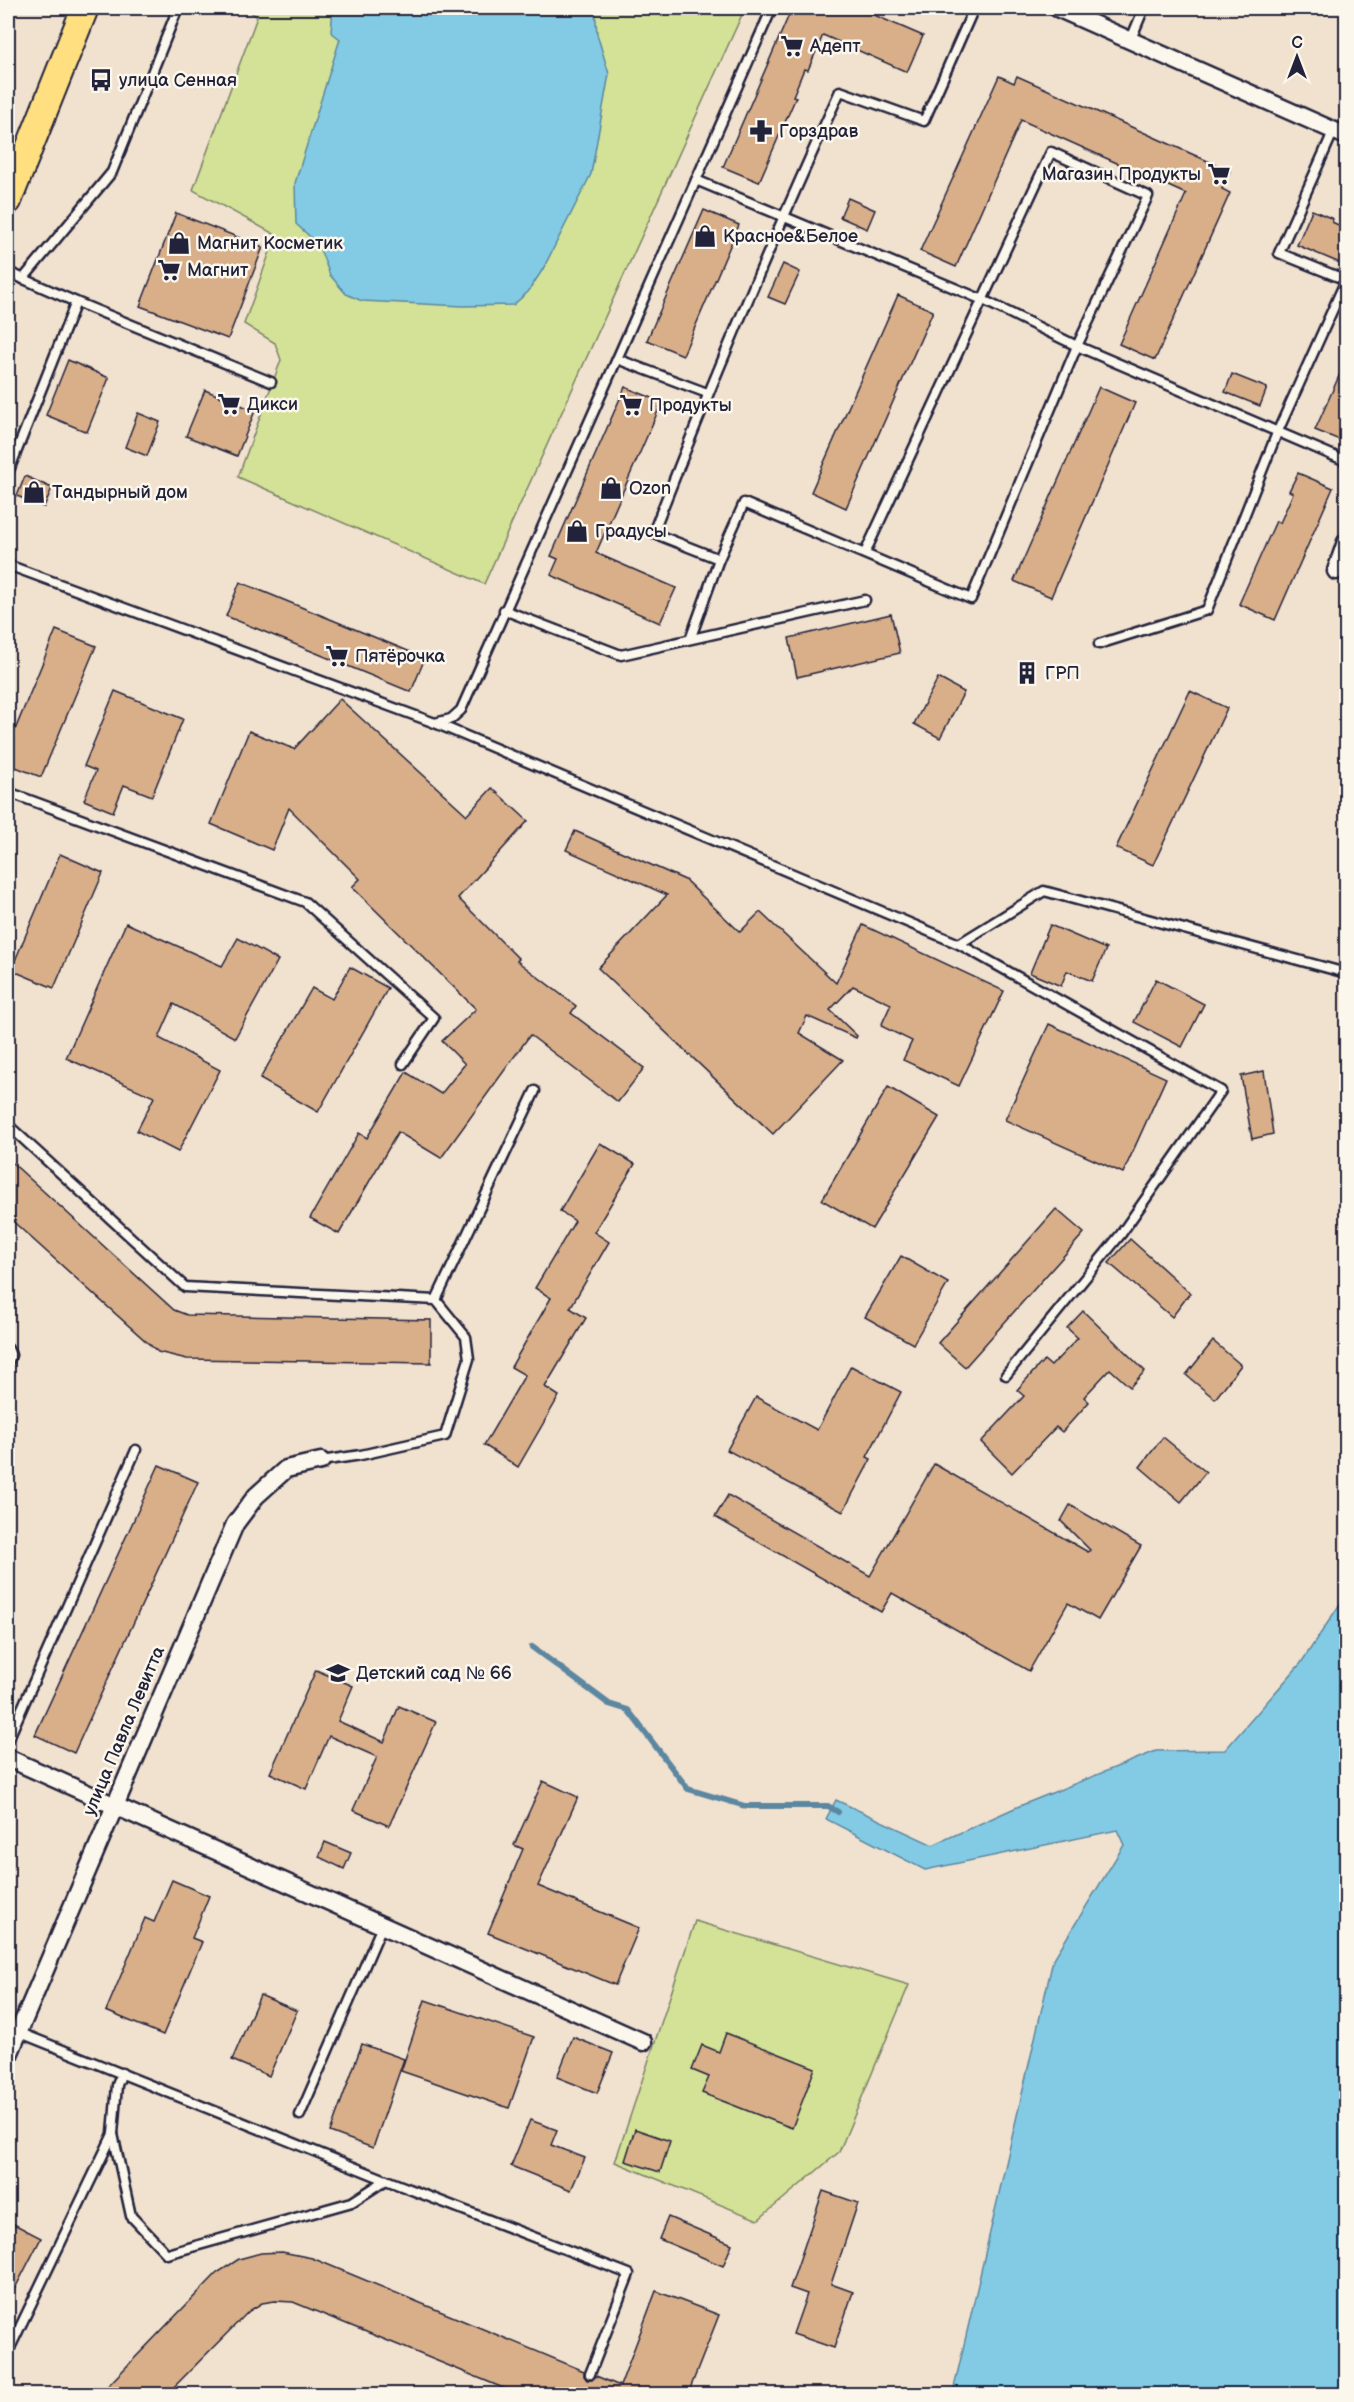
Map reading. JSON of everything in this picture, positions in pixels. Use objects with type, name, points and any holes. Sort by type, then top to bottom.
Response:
[{"type":"main road","points":[[8,201],[12,175],[85,8]]},
{"type":"street","points":[[1057,8],[1340,133]]},
{"type":"street","points":[[1336,571],[1347,542]]},
{"type":"street","name":"улица Павла Левитта","points":[[8,2057],[235,1524],[256,1496],[286,1469],[321,1461]]},
{"type":"street","points":[[8,1758],[643,2042]]},
{"type":"lane","points":[[23,279],[112,172],[178,8]]},
{"type":"lane","points":[[435,723],[451,719],[461,710],[772,8]]},
{"type":"lane","points":[[719,559],[653,533],[707,393],[840,91],[924,121],[974,8]]},
{"type":"lane","points":[[1131,39],[1144,8]]},
{"type":"lane","points":[[1099,644],[1207,610],[1277,433],[1346,280],[1279,253],[1340,133]]},
{"type":"lane","points":[[691,637],[719,559],[744,503],[971,599],[1077,346],[1148,196],[1051,152],[864,553]]},
{"type":"lane","points":[[696,180],[983,300],[1077,346],[1347,461]]},
{"type":"lane","points":[[8,272],[271,382]]},
{"type":"lane","points":[[8,473],[76,302]]},
{"type":"lane","points":[[617,359],[707,393]]},
{"type":"lane","points":[[8,565],[435,723],[958,944],[1221,1091],[1121,1234],[1006,1375]]},
{"type":"lane","points":[[504,610],[621,655],[667,646],[691,637],[865,600]]},
{"type":"lane","points":[[8,792],[305,902],[434,1018],[403,1064]]},
{"type":"lane","points":[[958,944],[1044,891],[1347,973]]},
{"type":"lane","points":[[436,1300],[535,1091]]},
{"type":"lane","points":[[8,1125],[185,1287],[436,1300],[466,1337],[469,1359],[445,1436],[361,1455],[321,1461]]},
{"type":"lane","points":[[8,1349],[11,1355],[8,1363]]},
{"type":"lane","points":[[8,1740],[136,1450]]},
{"type":"lane","points":[[300,2115],[382,1926]]},
{"type":"lane","points":[[18,2032],[386,2180],[629,2274],[590,2374]]},
{"type":"lane","points":[[122,2073],[117,2085],[113,2134],[131,2216],[167,2254],[352,2202],[386,2180]]},
{"type":"lane","points":[[8,2352],[113,2134]]},
{"type":"green space","points":[[246,8],[745,8],[484,584],[238,477],[281,360],[275,343],[244,324],[276,235],[193,190],[257,17]]},
{"type":"green space","points":[[695,1921],[909,1985],[839,2152],[758,2220],[615,2162]]},
{"type":"water","points":[[333,8],[595,8],[597,34],[609,74],[591,174],[543,269],[528,292],[513,305],[463,306],[362,301],[346,294],[330,275],[318,244],[296,224],[295,183],[340,39],[331,32]]},
{"type":"water","points":[[1346,1595],[1346,2394],[949,2394],[954,2388],[1053,1960],[1124,1845],[1117,1830],[925,1870],[826,1819],[836,1800],[933,1845],[1017,1807],[1156,1751],[1225,1750],[1301,1663]]},
{"type":"building","points":[[792,8],[858,8],[923,36],[907,72],[823,35],[808,70],[804,69],[793,96],[796,97],[759,182],[723,167]]},
{"type":"building","points":[[999,76],[1014,83],[1017,76],[1230,171],[1222,189],[1230,193],[1155,360],[1119,344],[1186,194],[1021,120],[956,267],[920,251]]},
{"type":"building","points":[[848,198],[875,210],[867,229],[840,217]]},
{"type":"building","points":[[704,210],[739,225],[683,355],[647,340]]},
{"type":"building","points":[[1312,210],[1333,219],[1332,222],[1347,229],[1347,266],[1297,245]]},
{"type":"building","points":[[176,213],[263,247],[228,339],[140,306]]},
{"type":"building","points":[[783,264],[800,272],[785,304],[768,297]]},
{"type":"building","points":[[898,295],[933,311],[846,508],[811,492]]},
{"type":"building","points":[[1347,358],[1347,443],[1315,430]]},
{"type":"building","points":[[68,360],[109,378],[87,432],[46,415]]},
{"type":"building","points":[[1232,374],[1267,388],[1260,406],[1225,392]]},
{"type":"building","points":[[625,387],[662,402],[596,553],[676,588],[660,623],[551,575],[558,559],[551,556]]},
{"type":"building","points":[[1099,387],[1135,403],[1051,597],[1014,581]]},
{"type":"building","points":[[205,390],[255,411],[237,456],[186,436]]},
{"type":"building","points":[[138,413],[160,422],[147,456],[125,447]]},
{"type":"building","points":[[1298,473],[1333,488],[1275,620],[1239,604],[1276,521],[1280,523],[1293,493],[1289,491]]},
{"type":"building","name":"Тандырный дом","points":[[25,476],[52,488],[44,507],[17,496]]},
{"type":"building","points":[[240,582],[425,658],[411,692],[226,616]]},
{"type":"building","points":[[891,614],[900,653],[797,677],[789,638]]},
{"type":"building","points":[[56,630],[96,646],[41,777],[8,764],[8,747]]},
{"type":"building","points":[[938,678],[964,692],[940,738],[914,724]]},
{"type":"building","points":[[115,691],[183,719],[152,796],[124,785],[113,812],[84,800],[96,771],[84,766]]},
{"type":"building","points":[[1190,691],[1227,708],[1153,865],[1116,848]]},
{"type":"building","points":[[340,699],[467,815],[492,788],[528,821],[458,898],[519,959],[517,961],[576,1006],[571,1013],[644,1068],[618,1102],[530,1035],[441,1158],[398,1132],[339,1234],[310,1218],[359,1133],[367,1138],[406,1072],[441,1094],[465,1064],[442,1041],[476,1009],[352,887],[360,879],[289,808],[272,850],[211,824],[249,731],[294,749]]},
{"type":"building","points":[[575,831],[685,880],[740,932],[760,912],[836,983],[863,925],[1004,991],[959,1086],[903,1060],[912,1041],[881,1026],[891,1004],[853,986],[830,1010],[857,1036],[856,1038],[807,1016],[799,1033],[843,1060],[773,1134],[598,968],[667,895],[566,850]]},
{"type":"building","points":[[60,854],[103,873],[54,988],[11,970]]},
{"type":"building","points":[[126,923],[222,966],[238,938],[278,960],[235,1038],[174,1004],[159,1038],[220,1070],[178,1152],[137,1131],[154,1097],[66,1058]]},
{"type":"building","points":[[1050,925],[1106,949],[1092,981],[1067,971],[1061,986],[1030,973]]},
{"type":"building","points":[[350,967],[388,988],[318,1112],[260,1079],[312,988],[332,999]]},
{"type":"building","points":[[1156,979],[1204,1004],[1182,1047],[1134,1022]]},
{"type":"building","points":[[1049,1024],[1166,1078],[1123,1173],[1005,1120]]},
{"type":"building","points":[[1264,1071],[1273,1134],[1252,1139],[1241,1076]]},
{"type":"building","points":[[888,1087],[939,1117],[872,1229],[822,1200]]},
{"type":"building","points":[[600,1143],[635,1164],[594,1232],[609,1242],[570,1308],[586,1318],[545,1387],[559,1396],[518,1467],[484,1445],[525,1375],[511,1367],[551,1298],[535,1288],[575,1221],[560,1211]]},
{"type":"building","points":[[8,1159],[174,1310],[187,1315],[431,1320],[431,1363],[187,1359],[158,1352],[8,1217]]},
{"type":"building","points":[[1056,1209],[1084,1233],[965,1367],[938,1343]]},
{"type":"building","points":[[1130,1239],[1190,1293],[1172,1317],[1109,1263]]},
{"type":"building","points":[[901,1256],[948,1283],[913,1344],[865,1317]]},
{"type":"building","points":[[1083,1311],[1145,1371],[1130,1387],[1110,1369],[1084,1397],[1089,1402],[1062,1432],[1056,1427],[1012,1473],[981,1442],[1024,1396],[1017,1390],[1044,1360],[1051,1366],[1078,1338],[1067,1328]]},
{"type":"building","points":[[1213,1341],[1241,1365],[1215,1399],[1186,1375]]},
{"type":"building","points":[[851,1366],[901,1392],[867,1457],[871,1459],[843,1512],[727,1450],[756,1397],[817,1430]]},
{"type":"building","points":[[1163,1437],[1206,1472],[1181,1502],[1140,1467]]},
{"type":"building","points":[[934,1464],[1088,1552],[1090,1550],[1061,1521],[1070,1505],[1141,1546],[1098,1620],[1068,1603],[1029,1671],[892,1593],[881,1612],[715,1517],[728,1495],[870,1576]]},
{"type":"building","points":[[159,1465],[198,1482],[74,1753],[35,1735]]},
{"type":"building","points":[[316,1670],[353,1686],[338,1721],[384,1742],[399,1706],[436,1722],[389,1826],[353,1810],[377,1757],[329,1736],[306,1789],[270,1773]]},
{"type":"building","points":[[543,1781],[578,1797],[538,1886],[639,1928],[615,1985],[488,1933],[523,1849],[514,1845]]},
{"type":"building","points":[[325,1842],[351,1853],[344,1869],[319,1857]]},
{"type":"building","points":[[172,1880],[209,1896],[192,1938],[202,1942],[163,2035],[106,2011],[145,1918],[154,1922]]},
{"type":"building","points":[[260,1995],[297,2011],[269,2076],[232,2060]]},
{"type":"building","points":[[425,2000],[534,2037],[509,2108],[401,2071]]},
{"type":"building","points":[[726,2033],[815,2068],[792,2128],[702,2093],[709,2077],[692,2070],[702,2045],[719,2052]]},
{"type":"building","points":[[573,2037],[613,2053],[597,2093],[557,2077]]},
{"type":"building","points":[[362,2044],[404,2059],[373,2148],[330,2132]]},
{"type":"building","points":[[530,2120],[557,2130],[551,2145],[585,2158],[571,2190],[511,2166]]},
{"type":"building","points":[[635,2129],[670,2141],[660,2172],[625,2161]]},
{"type":"building","points":[[823,2191],[858,2203],[831,2284],[853,2292],[834,2348],[793,2334],[807,2294],[790,2288]]},
{"type":"building","points":[[668,2217],[732,2244],[723,2266],[659,2239]]},
{"type":"building","points":[[8,2221],[41,2238],[8,2302]]},
{"type":"building","points":[[282,2252],[312,2258],[584,2371],[587,2380],[592,2380],[596,2376],[620,2386],[656,2291],[719,2315],[688,2394],[518,2394],[293,2302],[275,2301],[262,2303],[249,2311],[167,2394],[100,2394],[217,2273],[239,2259],[261,2253]]},
{"type":"waterway","points":[[532,1647],[609,1704],[628,1710],[688,1789],[745,1806],[828,1806],[838,1812]]},
{"type":"place","name":"Адепт","points":[[792,46]]},
{"type":"place","name":"улица Сенная","points":[[101,80]]},
{"type":"place","name":"Горздрав","points":[[761,131]]},
{"type":"place","name":"Магазин Продукты","points":[[1219,174]]},
{"type":"place","name":"Красное&Белое","points":[[705,236]]},
{"type":"place","name":"Магнит Косметик","points":[[179,243]]},
{"type":"place","name":"Магнит","points":[[169,270]]},
{"type":"place","name":"Дикси","points":[[229,404]]},
{"type":"place","name":"Продукты","points":[[631,405]]},
{"type":"place","name":"Ozon","points":[[611,488]]},
{"type":"place","name":"Тандырный дом","points":[[34,492]]},
{"type":"place","name":"Градусы","points":[[577,531]]},
{"type":"place","name":"Пятёрочка","points":[[337,656]]},
{"type":"place","name":"ГРП","points":[[1027,673]]},
{"type":"place","name":"Детский сад № 66","points":[[338,1673]]}]
